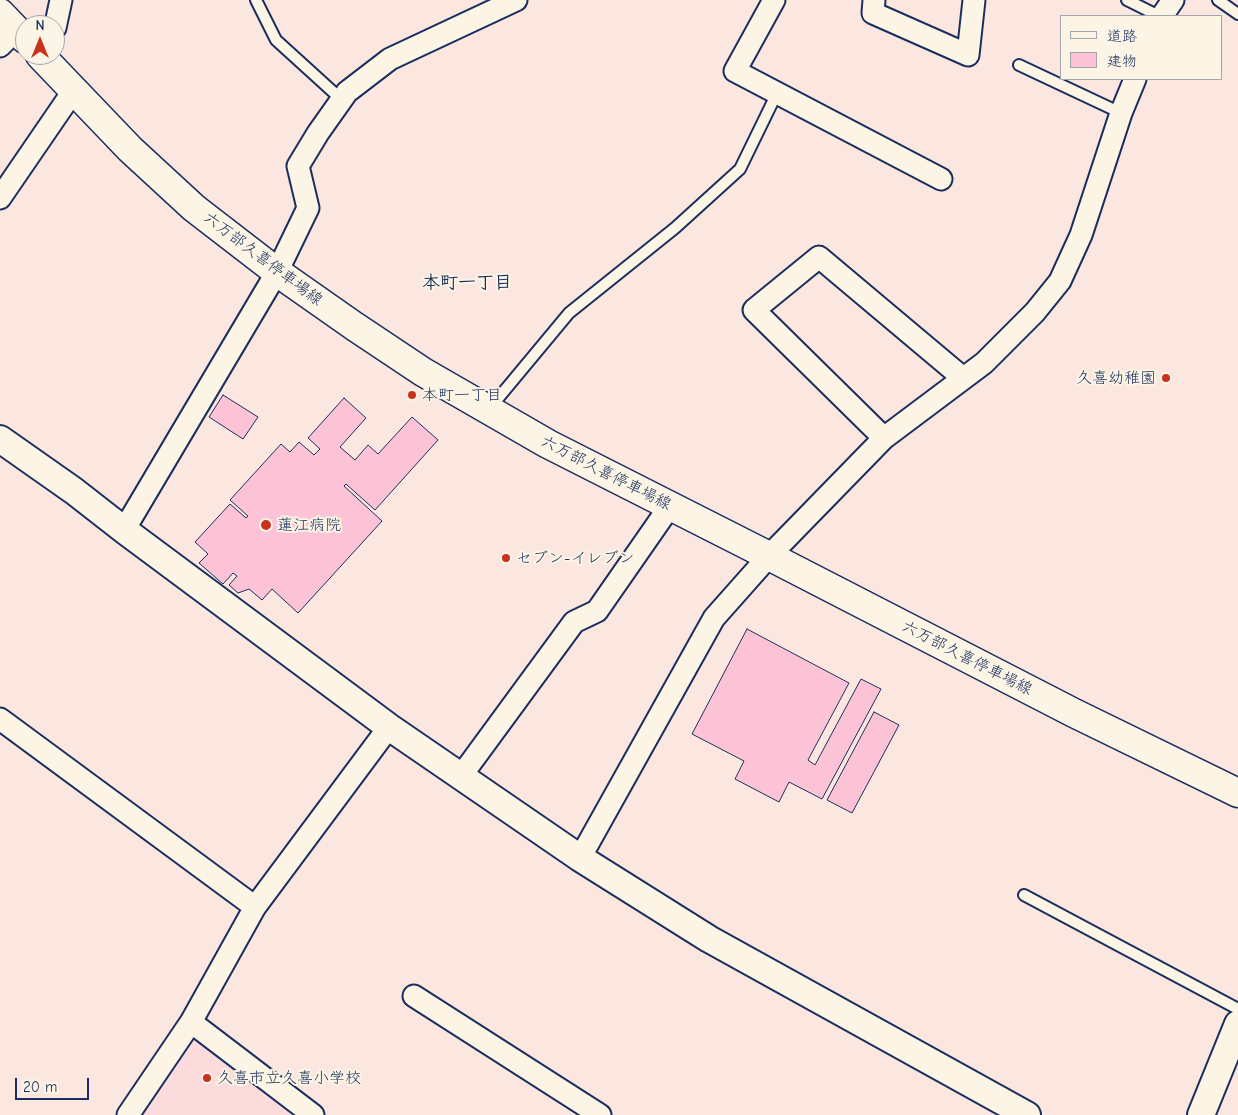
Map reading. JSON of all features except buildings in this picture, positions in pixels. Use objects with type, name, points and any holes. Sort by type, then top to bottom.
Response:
[{"type":"main road","name":"六万部久喜停車場線","points":[[52,65],[130,148],[194,208],[277,272],[423,372],[548,444],[1065,708],[1238,793]]},
{"type":"street","points":[[58,15],[61,0]]},
{"type":"street","points":[[124,530],[277,272],[308,208],[298,166],[318,133],[347,92],[390,59],[516,0]]},
{"type":"street","points":[[774,0],[734,71],[941,179]]},
{"type":"street","points":[[874,0],[874,13],[968,55],[974,0]]},
{"type":"street","points":[[1161,15],[1173,0]]},
{"type":"street","points":[[580,858],[714,618],[769,556],[884,438],[984,363],[1035,312],[1060,281],[1082,235],[1121,113],[1135,80]]},
{"type":"street","points":[[0,198],[74,90]]},
{"type":"street","points":[[884,438],[754,310],[818,257],[963,378]]},
{"type":"street","points":[[0,440],[74,491],[388,727],[580,858],[709,938],[1026,1115]]},
{"type":"street","points":[[461,776],[574,622],[597,611],[670,506]]},
{"type":"street","points":[[0,719],[255,907]]},
{"type":"street","points":[[128,1115],[191,1022],[255,907],[388,727]]},
{"type":"street","points":[[414,996],[600,1115]]},
{"type":"street","points":[[191,1022],[313,1115]]},
{"type":"street","points":[[1201,1115],[1238,1024]]},
{"type":"lane","points":[[256,0],[276,40],[342,100]]},
{"type":"lane","points":[[1127,0],[1158,15]]},
{"type":"lane","points":[[1218,0],[1238,13]]},
{"type":"lane","points":[[1019,66],[1121,113]]},
{"type":"lane","points":[[488,410],[569,313],[675,228],[740,169],[777,93]]},
{"type":"lane","points":[[1024,894],[1238,1009]]},
{"type":"shaded area","name":"久喜市立久喜小学校","points":[[187,1040],[199,1040],[301,1115],[139,1115]]},
{"type":"place","name":"久喜幼稚園","points":[[1166,378]]},
{"type":"place","name":"本町一丁目","points":[[412,395]]},
{"type":"place","name":"蓮江病院","points":[[266,525]]},
{"type":"place","name":"セブン-イレブン","points":[[506,558]]},
{"type":"place","name":"久喜市立久喜小学校","points":[[207,1078]]},
{"type":"district","name":"本町一丁目","points":[[467,283]]}]
